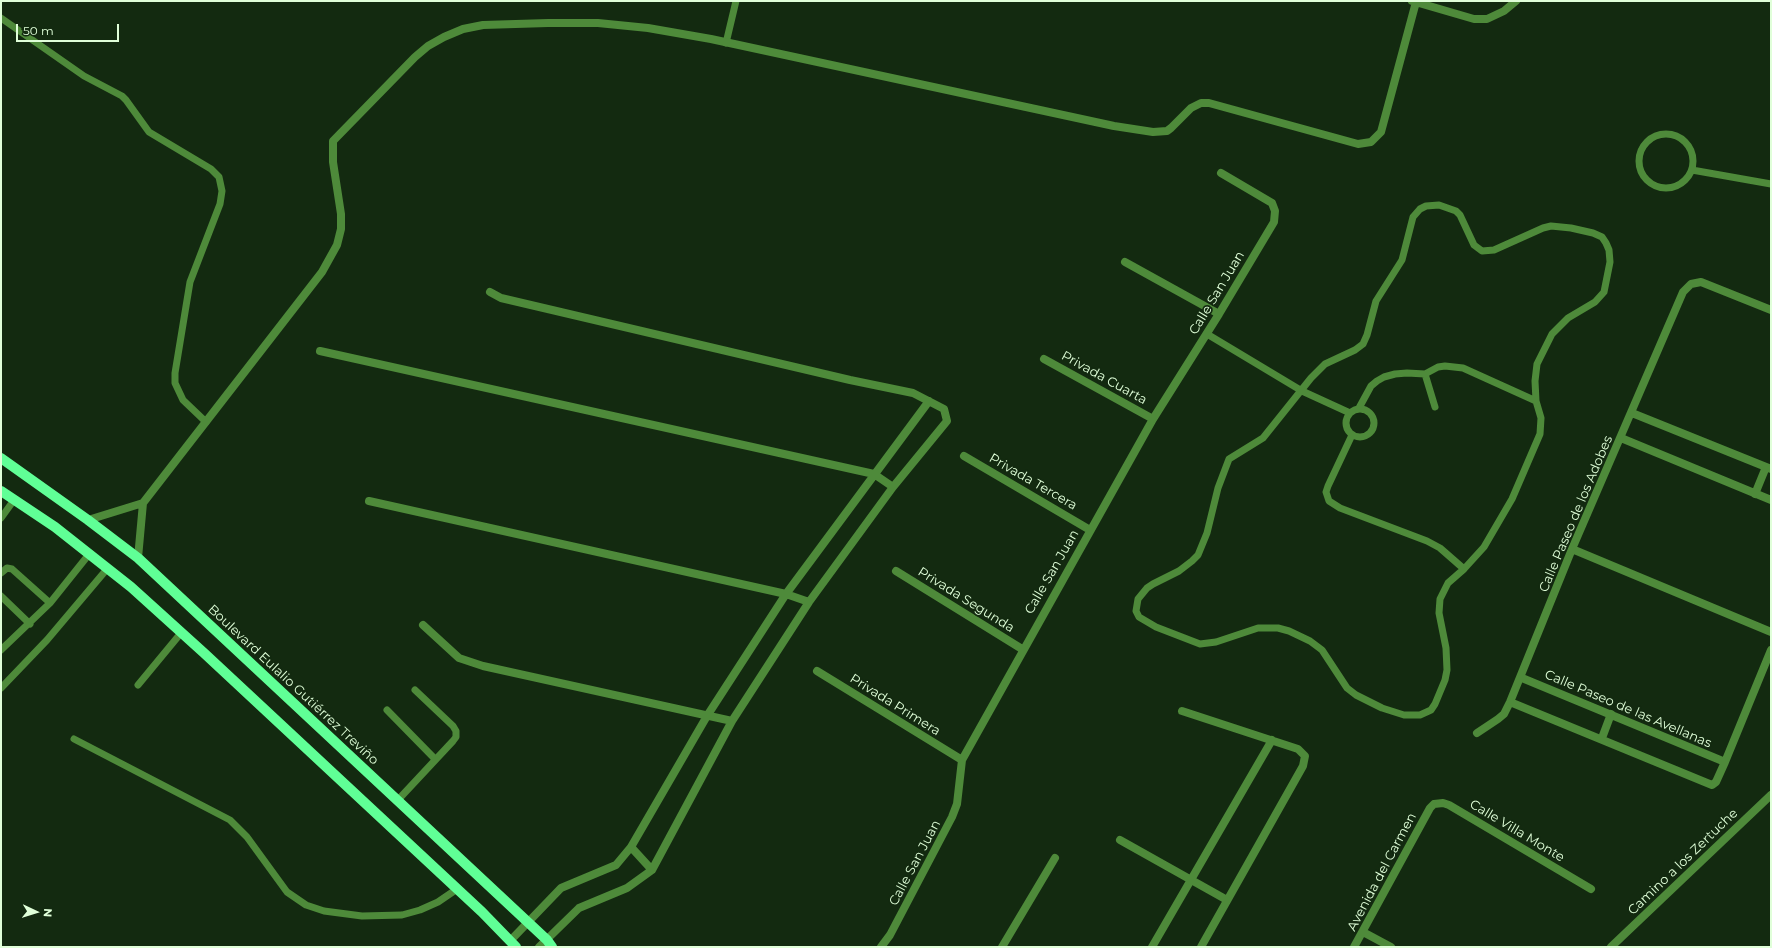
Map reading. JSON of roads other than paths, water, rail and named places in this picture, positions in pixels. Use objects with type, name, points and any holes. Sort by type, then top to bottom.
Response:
[{"type":"main road","name":"Boulevard Eulalio Gutiérrez Treviño","points":[[1,458],[88,520],[138,558],[550,943]]},
{"type":"main road","points":[[1,491],[55,527],[90,553],[107,569],[131,587],[457,889],[513,944]]},
{"type":"street","points":[[138,558],[143,503],[322,272],[337,245],[341,229],[341,214],[333,162],[333,141],[400,71],[428,46],[444,36],[463,29],[483,25],[598,23],[648,28],[726,43],[1106,124],[1153,132],[1167,131],[1191,108],[1201,103],[1209,103],[1358,144],[1371,142],[1381,132],[1414,2],[1474,19],[1487,19],[1504,11],[1516,1]]},
{"type":"street","name":"Calle San Juan","points":[[881,947],[890,935],[952,818],[957,804],[962,760],[1022,649],[1153,419],[1219,314],[1274,222],[1275,212],[1272,203],[1221,172]]},
{"type":"street","points":[[1125,262],[1219,314]]},
{"type":"street","name":"Calle Paseo de los Adobes","points":[[1477,733],[1504,714],[1522,678],[1572,549],[1632,413],[1682,292],[1691,284],[1701,282],[1771,310]]},
{"type":"street","points":[[490,292],[501,298],[509,300],[850,380],[913,393],[944,409],[947,421],[892,487],[809,602],[732,721],[652,870],[627,888],[578,908],[550,943],[539,947]]},
{"type":"street","points":[[320,351],[874,474],[892,487]]},
{"type":"street","name":"Privada Cuarta","points":[[1044,359],[1153,419]]},
{"type":"street","points":[[513,944],[528,922],[561,888],[616,865],[631,847],[707,716],[786,594],[929,401]]},
{"type":"street","points":[[1632,413],[1769,468],[1756,494]]},
{"type":"street","points":[[1621,438],[1771,500]]},
{"type":"street","name":"Privada Tercera","points":[[964,456],[1090,530]]},
{"type":"street","points":[[369,501],[786,594],[809,602]]},
{"type":"street","points":[[88,520],[143,503]]},
{"type":"street","points":[[1572,549],[1771,632]]},
{"type":"street","name":"Privada Segunda","points":[[896,571],[1022,649]]},
{"type":"street","points":[[424,625],[459,658],[483,666],[732,721]]},
{"type":"street","points":[[1510,702],[1602,738],[1712,785],[1716,782],[1725,762],[1771,650]]},
{"type":"street","name":"Privada Primera","points":[[817,671],[962,760]]},
{"type":"street","name":"Calle Paseo de las Avellanas","points":[[1522,678],[1725,762]]},
{"type":"street","points":[[1182,711],[1298,749],[1305,756],[1303,766],[1201,947]]},
{"type":"street","points":[[1602,738],[1611,714]]},
{"type":"street","points":[[1152,947],[1272,740]]},
{"type":"street","name":"Camino a los Zertuche","points":[[1611,947],[1771,795]]},
{"type":"street","name":"Calle Villa Monte","points":[[1430,808],[1434,804],[1438,803],[1449,805],[1591,889]]},
{"type":"street","name":"Avenida del Carmen","points":[[1354,947],[1430,808]]},
{"type":"street","points":[[1120,840],[1227,900]]},
{"type":"street","points":[[631,847],[652,870]]},
{"type":"street","points":[[1002,947],[1055,858]]},
{"type":"street","points":[[1363,932],[1391,947]]},
{"type":"lane","points":[[726,43],[736,1]]},
{"type":"lane","points":[[1,18],[84,76],[122,96],[149,132],[211,169],[219,177],[222,191],[220,204],[190,282],[175,373],[175,383],[183,400],[206,422]]},
{"type":"lane","points":[[1663,134],[1678,136],[1685,141],[1693,154],[1692,170],[1689,177],[1677,186],[1662,188],[1654,186],[1643,175],[1640,168],[1640,153],[1644,146],[1656,136],[1663,134]]},
{"type":"lane","points":[[1692,170],[1771,184]]},
{"type":"lane","points":[[1432,204],[1446,206],[1456,211],[1460,215],[1474,245],[1482,251],[1494,250],[1543,228],[1551,226],[1559,226],[1593,233],[1602,237],[1606,243],[1610,262],[1604,292],[1595,302],[1568,318],[1552,334],[1537,364],[1535,381],[1536,401],[1541,418],[1540,434],[1512,499],[1484,547],[1464,569],[1448,583],[1440,599],[1439,613],[1446,648],[1447,670],[1445,680],[1435,704],[1431,710],[1420,716],[1404,715],[1382,708],[1356,695],[1347,688],[1322,650],[1310,641],[1289,631],[1278,628],[1258,628],[1216,642],[1200,644],[1156,627],[1139,617],[1136,611],[1136,603],[1144,592],[1153,584],[1183,569],[1198,554],[1208,533],[1218,488],[1229,459],[1263,438],[1302,391],[1311,378],[1325,364],[1355,350],[1363,344],[1367,335],[1376,301],[1402,260],[1413,217],[1420,209],[1426,206],[1432,204]]},
{"type":"lane","points":[[1206,334],[1302,391],[1350,413]]},
{"type":"lane","points":[[1359,408],[1369,411],[1374,419],[1373,429],[1366,436],[1361,438],[1352,435],[1346,427],[1347,417],[1350,413],[1359,408],[1371,386],[1384,377],[1395,374],[1425,374],[1438,367],[1445,366],[1463,368],[1536,401]]},
{"type":"lane","points":[[1425,374],[1435,407]]},
{"type":"lane","points":[[1352,435],[1328,486],[1326,492],[1329,501],[1340,508],[1427,541],[1440,548],[1464,569]]},
{"type":"lane","points":[[1,518],[14,500]]},
{"type":"lane","points":[[1,650],[30,624],[50,603],[90,553]]},
{"type":"lane","points":[[1,573],[7,568],[12,569],[50,603]]},
{"type":"lane","points":[[1,688],[47,640],[107,569]]},
{"type":"lane","points":[[1,596],[30,624]]},
{"type":"lane","points":[[138,685],[181,633]]},
{"type":"lane","points":[[397,801],[456,737],[456,731],[453,726],[415,690]]},
{"type":"lane","points":[[387,710],[435,759]]},
{"type":"lane","points":[[74,739],[230,820],[247,837],[287,892],[306,905],[324,911],[362,916],[402,915],[420,910],[438,902],[457,889]]}]
